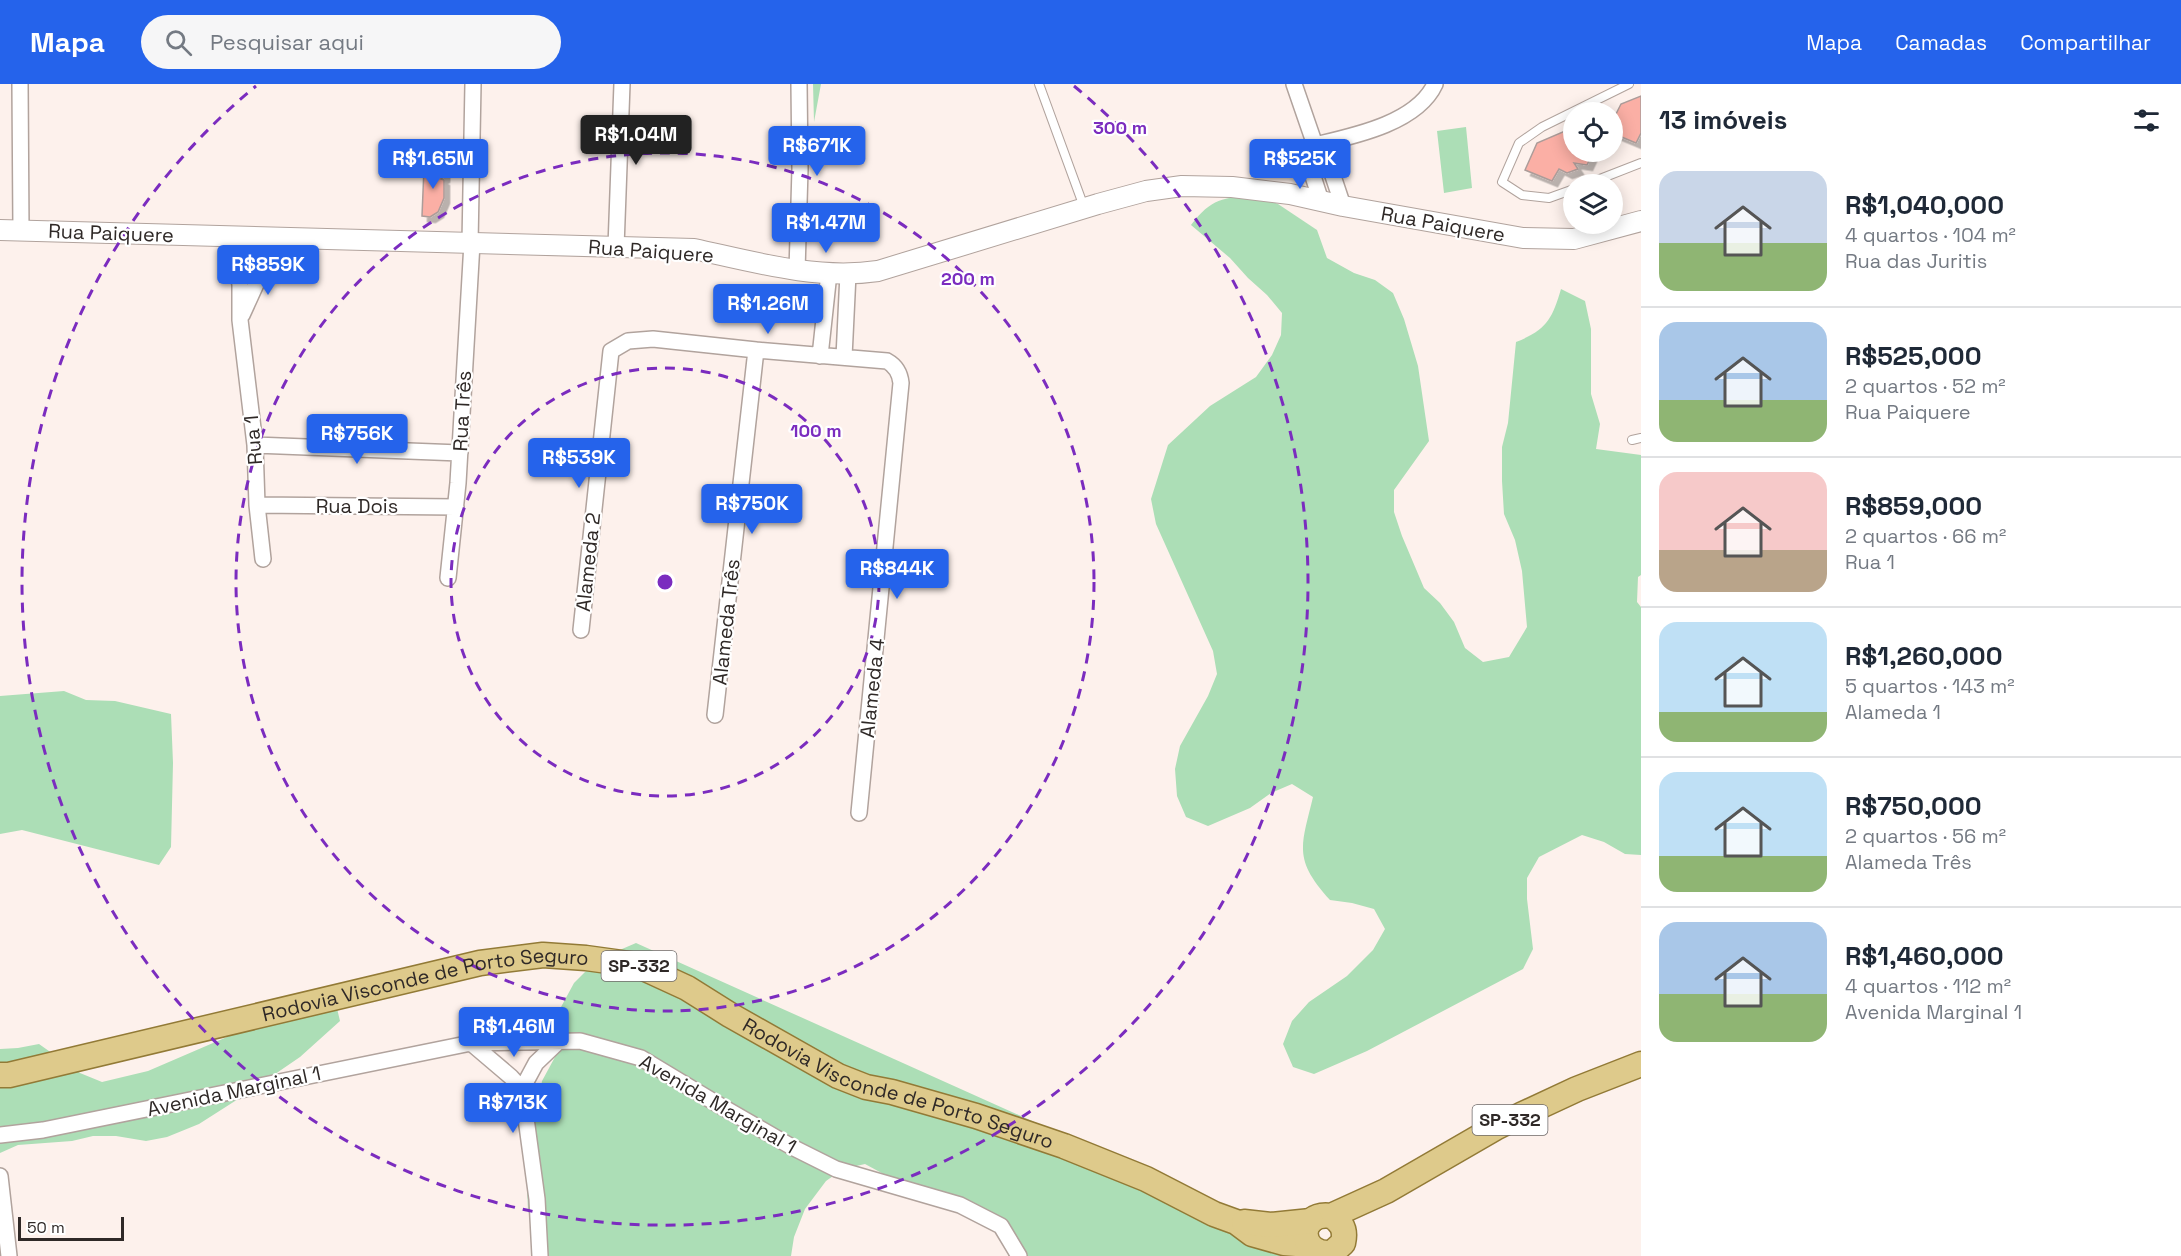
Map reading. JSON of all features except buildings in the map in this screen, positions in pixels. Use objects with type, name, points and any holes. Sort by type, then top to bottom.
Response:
[{"type":"main road","name":"Rodovia Visconde de Porto Seguro","points":[[0,1075],[9,1076],[480,963],[543,955],[586,958],[638,966],[687,988],[729,1015],[838,1076],[866,1087],[976,1116],[1064,1146],[1146,1179],[1214,1214],[1236,1222],[1258,1236],[1312,1251]]},
{"type":"main road","name":"SP-332","points":[[1312,1251],[1305,1233],[1332,1235],[1363,1220],[1386,1191],[1503,1124],[1577,1089],[1641,1064]]},
{"type":"main road","name":"Rodovia Visconde de Porto Seguro","points":[[1236,1222],[1272,1225],[1332,1235]]},
{"type":"street","points":[[20,84],[21,230]]},
{"type":"street","name":"Rua Três","points":[[448,578],[460,453],[471,243],[473,84]]},
{"type":"street","points":[[616,247],[622,84]]},
{"type":"street","points":[[797,270],[801,169],[799,84]]},
{"type":"street","points":[[1294,84],[1315,145],[1325,152],[1343,206]]},
{"type":"street","points":[[1321,201],[1307,158],[1315,145],[1369,131],[1413,111],[1435,84]]},
{"type":"street","name":"Rua Paiquere","points":[[0,230],[694,249],[797,270],[838,274],[878,271],[1146,191],[1182,186],[1232,187],[1290,194],[1343,206],[1523,238],[1574,239],[1641,221]]},
{"type":"street","name":"Rua 1","points":[[233,238],[240,285],[240,320],[255,445],[257,505],[263,560]]},
{"type":"street","points":[[240,320],[257,282],[259,238]]},
{"type":"street","points":[[820,356],[838,274]]},
{"type":"street","points":[[756,350],[844,357],[838,274]]},
{"type":"street","name":"Alameda 2","points":[[581,630],[611,351],[628,341],[653,339],[756,350]]},
{"type":"street","name":"Alameda Três","points":[[716,715],[756,350]]},
{"type":"street","name":"Alameda 4","points":[[844,357],[887,361],[900,374],[901,383],[860,813]]},
{"type":"street","points":[[255,445],[460,453]]},
{"type":"street","name":"Rua Dois","points":[[257,505],[456,507]]},
{"type":"street","points":[[522,1089],[536,1063],[558,1041]]},
{"type":"street","name":"Avenida Marginal 1","points":[[0,1136],[55,1128],[471,1043],[580,1041],[641,1058],[761,1129],[836,1169],[960,1205],[1001,1226],[1019,1256]]},
{"type":"street","points":[[471,1043],[522,1089],[537,1198],[540,1256]]},
{"type":"street","points":[[0,1176],[9,1256]]},
{"type":"lane","points":[[1039,84],[1084,209]]},
{"type":"lane","points":[[1563,193],[1549,198],[1522,195],[1502,182],[1518,143],[1542,127],[1629,84]]},
{"type":"lane","points":[[1613,174],[1641,163]]},
{"type":"lane","points":[[1632,440],[1641,438]]},
{"type":"green space","points":[[813,84],[821,84],[814,122]]},
{"type":"green space","points":[[1466,127],[1472,188],[1444,193],[1437,131]]},
{"type":"green space","points":[[1256,195],[1278,204],[1317,230],[1327,258],[1354,273],[1375,280],[1393,293],[1404,319],[1418,366],[1429,441],[1394,490],[1394,512],[1424,588],[1440,603],[1454,622],[1465,648],[1483,662],[1509,657],[1527,627],[1522,571],[1515,540],[1504,514],[1502,447],[1508,423],[1516,342],[1534,333],[1546,323],[1561,289],[1585,301],[1591,329],[1591,394],[1600,424],[1596,449],[1641,455],[1641,575],[1638,577],[1637,602],[1641,607],[1641,855],[1625,854],[1604,842],[1582,835],[1539,857],[1527,878],[1533,949],[1523,969],[1367,1051],[1314,1074],[1293,1067],[1283,1044],[1292,1021],[1309,1002],[1347,976],[1373,950],[1385,929],[1374,909],[1330,900],[1310,874],[1305,863],[1303,841],[1313,797],[1292,784],[1271,793],[1250,808],[1208,826],[1186,817],[1177,796],[1175,769],[1180,746],[1208,696],[1217,674],[1213,651],[1156,524],[1151,499],[1168,445],[1210,406],[1256,377],[1272,355],[1281,335],[1282,313],[1230,258],[1191,225],[1212,204],[1234,197]]},
{"type":"green space","points":[[64,691],[86,700],[115,701],[171,714],[173,763],[171,847],[159,865],[22,830],[0,834],[0,696]]},
{"type":"green space","points":[[636,943],[1152,1175],[1293,1256],[1008,1256],[1009,1241],[997,1224],[889,1177],[865,1164],[843,1169],[826,1181],[805,1209],[794,1237],[791,1256],[548,1256],[528,1211],[526,1162],[542,1081],[555,1057],[562,1031],[561,1007],[574,983],[590,967],[608,955]]},
{"type":"green space","points":[[335,1000],[340,1021],[300,1057],[199,1124],[167,1137],[146,1141],[116,1136],[93,1136],[72,1141],[18,1145],[0,1153],[0,1049],[39,1044],[80,1073],[102,1082],[148,1071],[269,1019]]}]
